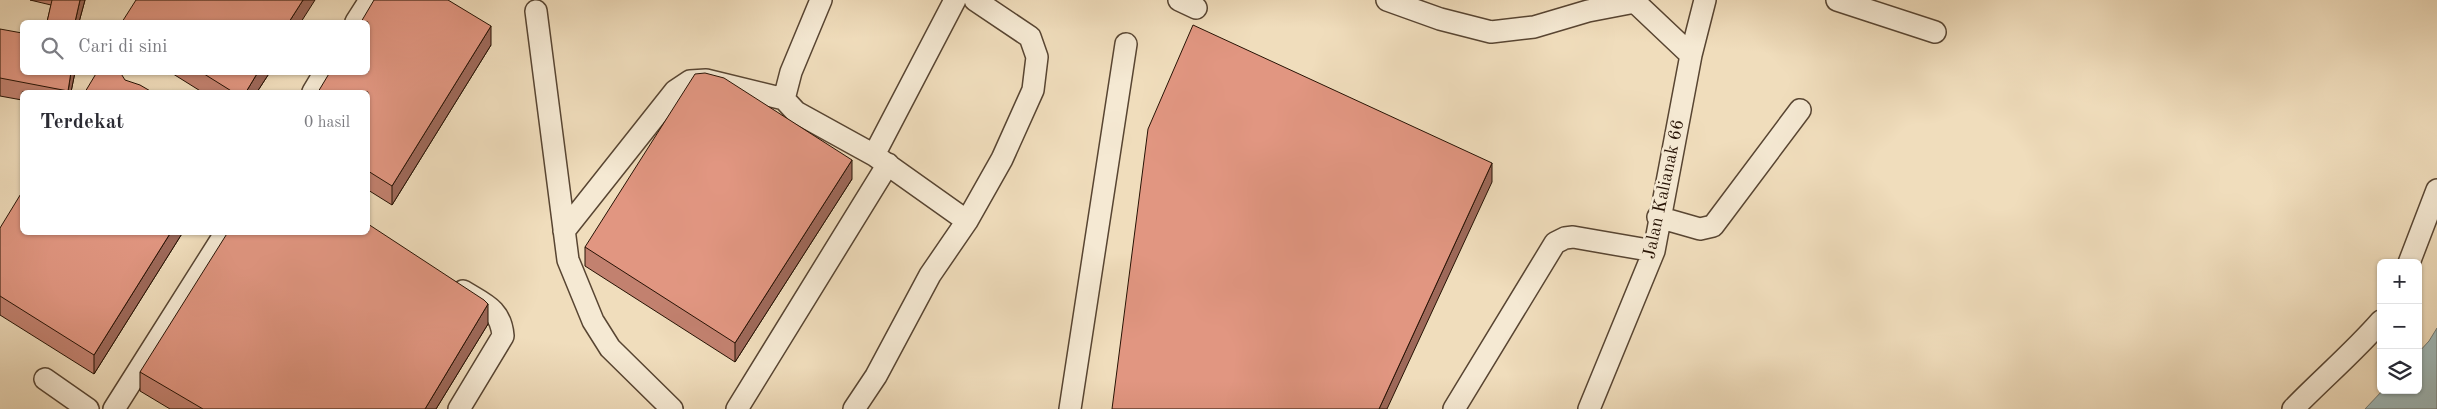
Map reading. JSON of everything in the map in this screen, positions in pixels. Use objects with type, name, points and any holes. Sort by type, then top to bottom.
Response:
[{"type":"lane","points":[[357,20],[370,0]]},
{"type":"lane","points":[[784,99],[791,72],[821,0]]},
{"type":"lane","points":[[737,409],[881,159],[955,0]]},
{"type":"lane","points":[[854,409],[876,376],[930,275],[967,220],[1002,159],[1033,90],[1037,57],[1030,37],[976,0]]},
{"type":"lane","points":[[1387,0],[1440,19],[1491,32],[1534,27],[1588,11],[1635,1],[1691,55]]},
{"type":"lane","points":[[1837,0],[1935,32]]},
{"type":"lane","name":"Jalan Kalianak 66","points":[[1589,409],[1654,251],[1658,217],[1702,10]]},
{"type":"lane","points":[[536,11],[568,260],[593,321],[610,348],[672,409]]},
{"type":"lane","points":[[1070,409],[1126,44]]},
{"type":"lane","points":[[314,90],[323,75]]},
{"type":"lane","points":[[564,231],[675,91],[690,81],[706,80],[784,99],[796,112],[881,159],[967,220]]},
{"type":"lane","points":[[1658,217],[1700,229],[1713,226],[1800,110]]},
{"type":"lane","points":[[2411,259],[2437,190]]},
{"type":"lane","points":[[114,409],[224,235]]},
{"type":"lane","points":[[1454,409],[1555,243],[1565,238],[1573,237],[1654,251]]},
{"type":"lane","points":[[443,278],[493,310],[502,322],[503,336],[459,409]]},
{"type":"lane","points":[[2293,409],[2318,383],[2343,363],[2377,325]]},
{"type":"lane","points":[[45,379],[88,409]]},
{"type":"water","points":[[2437,328],[2437,409],[2365,409],[2379,394],[2422,394],[2422,349]]},
{"type":"building","points":[[52,0],[80,0],[75,20],[47,20]]},
{"type":"building","points":[[136,0],[303,0],[290,20],[123,20]]},
{"type":"building","points":[[374,0],[448,0],[491,26],[392,186],[370,172],[370,90],[319,90],[328,75],[370,75],[370,20],[362,20]]},
{"type":"building","points":[[1193,25],[1492,163],[1379,409],[1112,409],[1148,129]]},
{"type":"building","points":[[0,29],[20,33],[20,75],[71,75],[68,90],[0,78]]},
{"type":"building","points":[[705,73],[724,78],[852,160],[735,343],[585,247],[695,74]]},
{"type":"building","points":[[95,75],[122,75],[125,80],[149,90],[86,90]]},
{"type":"building","points":[[206,75],[256,75],[247,90],[230,90]]},
{"type":"building","points":[[20,195],[20,235],[169,235],[94,355],[0,296],[0,228]]},
{"type":"building","points":[[370,225],[488,304],[425,409],[203,409],[140,372],[226,235],[370,235]]}]
